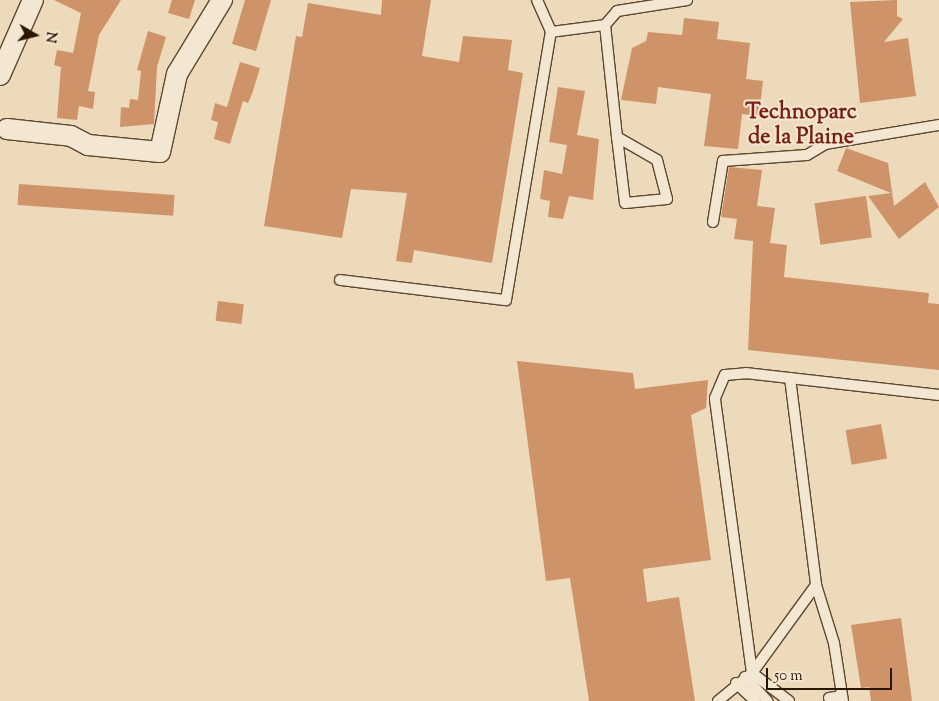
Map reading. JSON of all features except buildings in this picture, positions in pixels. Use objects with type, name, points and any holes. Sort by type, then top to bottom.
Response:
[{"type":"street","points":[[0,75],[33,0]]},
{"type":"street","points":[[2,127],[71,136],[88,145],[160,152],[177,74],[222,0]]},
{"type":"lane","points":[[340,280],[506,300],[551,32],[537,0]]},
{"type":"lane","points":[[551,32],[605,24],[617,12],[687,0]]},
{"type":"lane","points":[[605,24],[624,203],[667,199],[657,160],[617,136]]},
{"type":"lane","points":[[713,222],[723,162],[807,155],[825,144],[939,125]]},
{"type":"lane","points":[[767,701],[749,675],[715,398],[725,375],[790,378],[939,395]]},
{"type":"lane","points":[[790,378],[816,585],[834,643],[842,699],[829,698]]},
{"type":"lane","points":[[723,699],[736,683],[749,675],[816,585]]},
{"type":"lane","points":[[749,675],[789,701]]},
{"type":"lane","points":[[736,683],[755,701]]},
{"type":"district","name":"Technoparc de la Plaine","points":[[801,126]]}]
